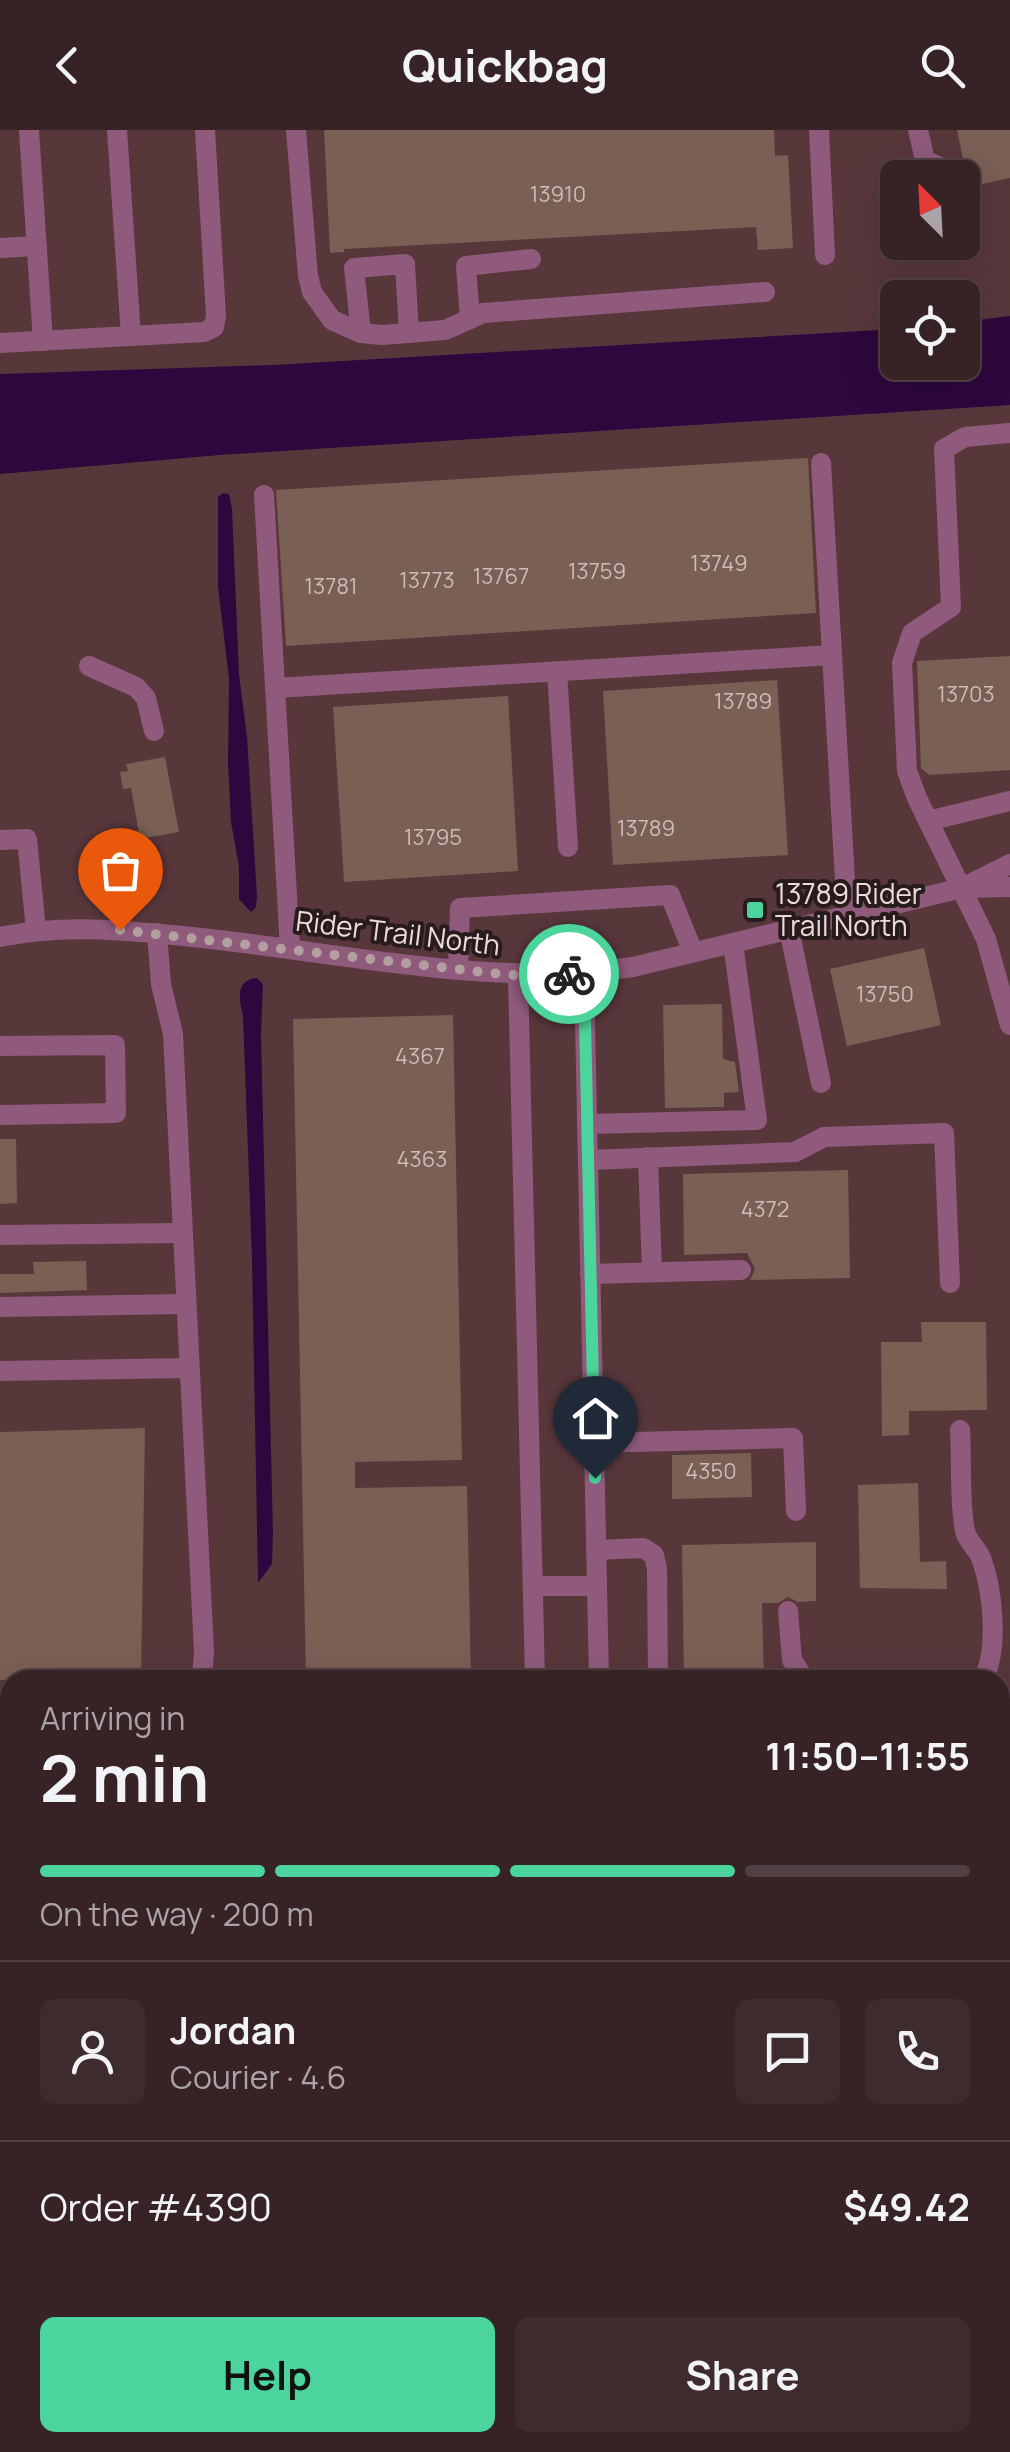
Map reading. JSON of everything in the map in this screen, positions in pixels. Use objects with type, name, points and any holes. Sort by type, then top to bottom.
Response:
[{"type":"street","points":[[29,130],[43,340]]},
{"type":"street","points":[[117,130],[131,336]]},
{"type":"street","points":[[0,343],[204,332],[214,327],[204,130]]},
{"type":"street","points":[[296,130],[312,292],[332,320],[361,333],[445,330],[483,314],[765,292]]},
{"type":"street","points":[[819,130],[825,255]]},
{"type":"street","points":[[918,130],[925,160]]},
{"type":"street","points":[[0,248],[37,246]]},
{"type":"street","points":[[470,319],[466,266],[531,260]]},
{"type":"street","points":[[361,333],[354,268],[405,264],[409,333]]},
{"type":"street","points":[[1010,433],[966,437],[944,449],[951,607],[912,633],[902,662],[907,771],[986,939],[1010,1025]]},
{"type":"street","points":[[821,463],[848,915]]},
{"type":"street","points":[[264,495],[290,948]]},
{"type":"street","points":[[275,688],[832,655]]},
{"type":"street","points":[[89,666],[136,687],[146,698],[154,731]]},
{"type":"street","points":[[557,672],[568,847]]},
{"type":"street","points":[[928,821],[1010,801]]},
{"type":"street","points":[[0,840],[27,839],[36,930]]},
{"type":"street","name":"Rider Trail North","points":[[962,888],[1010,864]]},
{"type":"street","name":"Rider Trail North","points":[[0,937],[36,930],[120,930],[518,974],[584,974],[962,888],[1010,887]]},
{"type":"street","points":[[458,968],[460,908],[670,895],[694,952]]},
{"type":"street","points":[[789,929],[822,1083]]},
{"type":"street","points":[[156,933],[161,984],[173,1034],[203,1670]]},
{"type":"street","points":[[587,1124],[757,1120],[733,943]]},
{"type":"street","points":[[518,974],[535,1670]]},
{"type":"street","points":[[584,974],[599,1670]]},
{"type":"street","points":[[0,1046],[114,1045],[116,1114],[0,1115]]},
{"type":"street","points":[[588,1160],[795,1152],[824,1137],[944,1133],[950,1283]]},
{"type":"street","points":[[648,1157],[652,1272]]},
{"type":"street","points":[[0,1235],[181,1233]]},
{"type":"street","points":[[590,1274],[741,1270]]},
{"type":"street","points":[[0,1306],[185,1304]]},
{"type":"street","points":[[0,1371],[189,1368]]},
{"type":"street","points":[[960,1430],[966,1535],[980,1555],[988,1591],[991,1636],[988,1670]]},
{"type":"street","points":[[594,1443],[792,1438],[796,1510]]},
{"type":"street","points":[[596,1550],[644,1548],[654,1555],[658,1568],[658,1670]]},
{"type":"street","points":[[533,1586],[597,1586]]},
{"type":"street","points":[[788,1611],[792,1660],[798,1670]]},
{"type":"shaded area","points":[[0,130],[1010,130],[1010,1670],[0,1670]]},
{"type":"shaded area","points":[[1010,316],[1010,405],[220,455],[0,474],[0,374],[273,365],[880,330],[880,380],[980,380],[980,320]]},
{"type":"shaded area","points":[[229,494],[232,509],[239,674],[257,896],[251,912],[239,899],[239,867],[231,822],[229,679],[218,586],[218,497]]},
{"type":"shaded area","points":[[257,978],[263,984],[273,1533],[272,1564],[258,1583],[252,1259],[240,997],[245,983]]},
{"type":"building","points":[[324,130],[774,130],[775,156],[788,155],[793,248],[758,250],[756,227],[344,249],[330,253]]},
{"type":"building","points":[[957,130],[1010,130],[1010,178],[980,185],[980,160],[963,160]]},
{"type":"building","points":[[808,458],[816,613],[286,646],[276,490]]},
{"type":"building","points":[[1010,656],[1010,770],[929,775],[921,768],[917,661]]},
{"type":"building","points":[[777,680],[788,855],[613,865],[603,691]]},
{"type":"building","points":[[508,696],[518,871],[344,882],[333,707]]},
{"type":"building","points":[[165,757],[179,832],[140,839],[131,788],[123,789],[120,772],[128,771],[126,764]]},
{"type":"building","points":[[924,948],[941,1025],[847,1046],[830,969]]},
{"type":"building","points":[[722,1004],[723,1059],[735,1062],[739,1092],[724,1093],[724,1107],[665,1108],[663,1005]]},
{"type":"building","points":[[453,1015],[462,1460],[355,1462],[355,1488],[467,1486],[471,1670],[306,1670],[293,1019]]},
{"type":"building","points":[[0,1139],[16,1139],[17,1203],[0,1204]]},
{"type":"building","points":[[848,1170],[850,1278],[750,1280],[755,1269],[747,1253],[684,1255],[683,1174]]},
{"type":"building","points":[[86,1261],[87,1290],[0,1293],[0,1274],[34,1274],[33,1262]]},
{"type":"building","points":[[921,1322],[986,1322],[987,1410],[909,1411],[909,1435],[882,1436],[881,1342],[922,1342]]},
{"type":"building","points":[[145,1428],[141,1670],[0,1670],[0,1432]]},
{"type":"building","points":[[751,1453],[752,1497],[672,1499],[672,1455]]},
{"type":"building","points":[[918,1483],[920,1562],[946,1561],[947,1589],[860,1588],[858,1485]]},
{"type":"building","points":[[816,1542],[816,1601],[798,1602],[788,1597],[778,1603],[762,1603],[764,1670],[684,1670],[682,1545]]},
{"type":"way so far","points":[[120,930],[508,975],[569,974]]},
{"type":"place","name":"13789 Rider Trail North","points":[[755,910]]},
{"type":"route","points":[[569,974],[584,974],[595,1478]]}]
